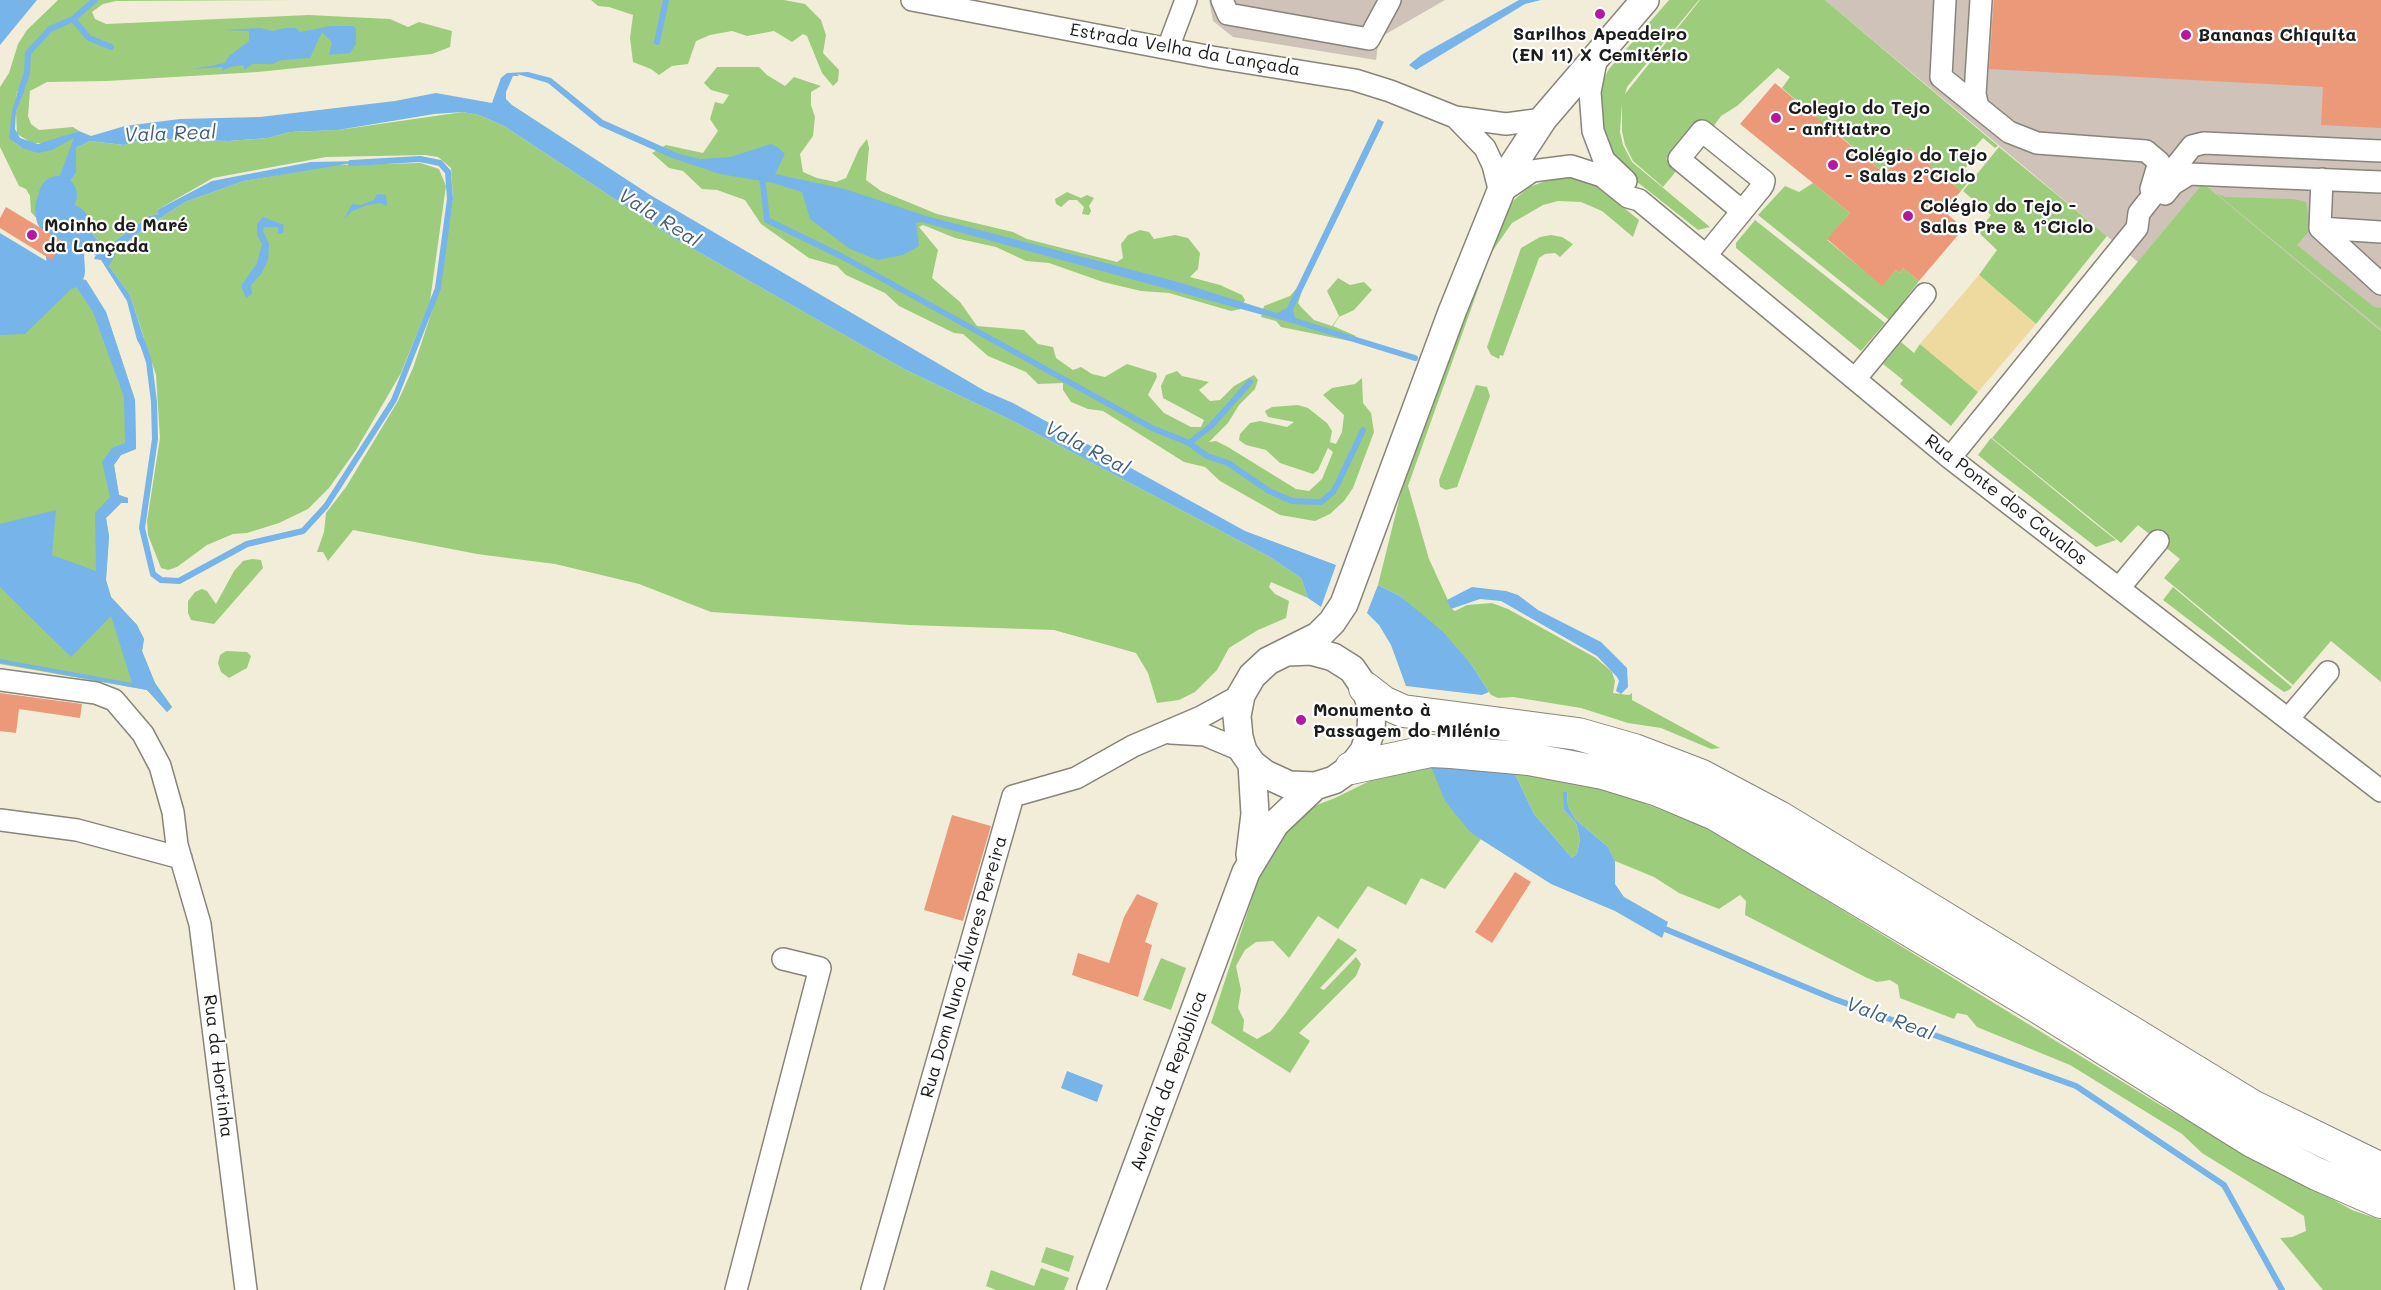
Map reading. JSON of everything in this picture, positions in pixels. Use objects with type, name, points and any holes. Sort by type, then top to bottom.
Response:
[{"type":"highway","points":[[1359,679],[1383,702],[1403,711],[1570,733],[1605,741],[1702,776],[1779,817],[2252,1106],[2381,1169]]},
{"type":"highway","points":[[1351,768],[1409,754],[1430,751],[1451,752],[1530,759],[1603,773],[1658,789],[1715,814],[2038,1007],[2252,1141],[2317,1174],[2381,1202]]},
{"type":"main road","points":[[1344,604],[1346,650],[1372,708],[1371,730],[1364,751],[1351,768],[1334,780],[1315,786],[1289,785],[1265,774],[1247,758],[1237,716],[1241,695],[1252,676],[1268,661],[1318,636],[1332,622],[1344,604],[1452,312],[1516,159],[1543,118],[1645,0]]},
{"type":"main road","points":[[1288,652],[1311,651],[1333,657],[1359,679]]},
{"type":"main road","name":"Avenida da República","points":[[1246,872],[1255,814],[1247,758]]},
{"type":"main road","name":"Avenida da República","points":[[1091,1290],[1246,872],[1275,825],[1315,786]]},
{"type":"street","name":"Estrada Velha da Lançada","points":[[912,0],[1355,81],[1390,91],[1455,117],[1506,124],[1543,118]]},
{"type":"street","points":[[1168,48],[1186,0]]},
{"type":"street","points":[[1222,0],[1228,14],[1369,39],[1390,0]]},
{"type":"street","points":[[1945,0],[1941,77],[2003,128],[2027,141],[2130,149],[2146,152],[2173,166],[2381,182]]},
{"type":"street","points":[[1978,107],[1975,93],[1981,0]]},
{"type":"street","points":[[1597,56],[1590,109],[1595,141],[1604,160],[1635,189],[1639,200]]},
{"type":"street","name":"Estrada Velha da Lançada","points":[[1455,117],[1485,148],[1493,165],[1500,193]]},
{"type":"street","points":[[1950,458],[2137,228],[2139,213],[2147,209],[2173,166],[2185,152],[2198,143],[2381,151]]},
{"type":"street","points":[[1500,193],[1532,171],[1571,166],[1591,170],[1628,197],[1639,200]]},
{"type":"street","points":[[2322,179],[2320,228],[2381,284]]},
{"type":"street","name":"Rua Ponte dos Cavalos","points":[[1639,200],[1707,254],[1950,458],[2381,791]]},
{"type":"street","points":[[1707,254],[1742,211]]},
{"type":"street","points":[[2320,228],[2381,232]]},
{"type":"street","points":[[1855,379],[1925,294]]},
{"type":"street","points":[[2119,588],[2158,541]]},
{"type":"street","points":[[2288,719],[2328,672]]},
{"type":"street","name":"Rua da Hortinha","points":[[0,680],[96,693],[114,700],[144,734],[160,766],[173,812],[179,852],[200,926],[246,1290]]},
{"type":"street","name":"Rua Dom Nuno Álvares Pereira","points":[[872,1290],[1013,796],[1076,778],[1159,734],[1201,717],[1241,695]]},
{"type":"street","name":"Rua Dom Nuno Álvares Pereira","points":[[1159,734],[1182,732],[1205,735],[1247,758]]},
{"type":"street","points":[[0,820],[77,830],[179,852]]},
{"type":"street","points":[[736,1290],[820,968],[783,959]]},
{"type":"shaded area","points":[[1209,0],[1445,0],[1379,38],[1376,60],[1233,37],[1213,21]]},
{"type":"shaded area","points":[[1825,0],[2381,0],[2381,331],[2203,183],[2138,262]]},
{"type":"green space","points":[[58,0],[298,0],[116,1],[103,4],[92,12],[95,19],[106,24],[309,15],[390,19],[408,27],[419,22],[452,31],[450,47],[432,54],[258,72],[107,81],[47,82],[30,91],[28,116],[31,124],[39,130],[73,127],[79,131],[46,143],[32,143],[17,134],[16,112],[23,91],[17,91],[13,141],[22,148],[64,142],[72,137],[75,139],[51,199],[48,217],[40,222],[31,212],[30,196],[26,189],[19,186],[0,147],[0,87],[9,73],[18,44],[27,30]]},
{"type":"green space","points":[[591,0],[784,0],[805,4],[821,20],[826,35],[823,53],[839,70],[838,81],[833,86],[822,73],[807,36],[803,34],[792,42],[774,31],[747,36],[732,31],[710,35],[696,41],[688,64],[672,66],[659,75],[633,62],[630,38],[633,15],[598,6]]},
{"type":"green space","points":[[1669,0],[1699,0],[1627,87],[1625,94],[1700,0],[1825,0],[1998,146],[1995,148],[1983,138],[1966,157],[1970,162],[1965,169],[1973,176],[1961,191],[1908,147],[1885,174],[1827,125],[1824,128],[1814,115],[1782,88],[1790,77],[1778,68],[1737,106],[1721,116],[1711,130],[1698,120],[1666,159],[1678,169],[1663,187],[1633,161],[1625,145],[1622,131],[1622,103],[1620,132],[1623,145],[1632,162],[1710,227],[1698,230],[1622,170],[1610,152],[1598,112],[1601,84],[1609,69]]},
{"type":"green space","points":[[717,67],[759,67],[785,86],[794,77],[821,86],[811,92],[811,105],[815,117],[813,136],[800,154],[803,172],[817,178],[836,182],[846,178],[859,149],[867,139],[869,148],[866,180],[881,191],[937,214],[1013,232],[1027,239],[1117,262],[1123,258],[1121,244],[1128,235],[1140,230],[1149,232],[1154,239],[1175,235],[1188,238],[1200,253],[1198,269],[1190,277],[1220,285],[1242,295],[1245,300],[1241,309],[1231,311],[1169,293],[1141,291],[1103,282],[1049,263],[1026,261],[996,247],[955,238],[923,225],[919,227],[938,250],[932,278],[960,302],[977,326],[1024,330],[1038,344],[1053,347],[1056,358],[1073,370],[1081,367],[1092,374],[1105,377],[1127,364],[1156,373],[1157,377],[1148,395],[1164,413],[1191,427],[1201,427],[1204,420],[1163,398],[1161,386],[1166,375],[1177,371],[1182,376],[1209,382],[1199,390],[1210,401],[1220,400],[1234,386],[1254,375],[1258,380],[1255,389],[1239,405],[1228,423],[1209,442],[1216,441],[1228,447],[1296,489],[1309,491],[1322,479],[1333,452],[1328,448],[1318,470],[1313,474],[1280,463],[1266,450],[1246,445],[1239,440],[1240,434],[1250,423],[1260,421],[1287,427],[1294,422],[1268,417],[1265,411],[1272,407],[1298,405],[1308,408],[1327,423],[1332,431],[1330,442],[1336,444],[1342,432],[1344,415],[1323,395],[1332,388],[1355,384],[1362,378],[1363,403],[1371,413],[1374,432],[1353,488],[1344,501],[1330,514],[1315,521],[1280,515],[1220,481],[1205,467],[1184,462],[1103,411],[1088,409],[1071,402],[1063,390],[1063,383],[1038,384],[1026,372],[988,356],[963,334],[954,333],[899,306],[885,293],[846,275],[837,266],[809,258],[761,224],[745,200],[717,190],[702,189],[683,171],[669,168],[652,153],[666,145],[703,153],[718,131],[710,119],[715,102],[723,104],[729,95],[711,90],[704,83]]},
{"type":"green space","points":[[463,112],[479,115],[504,126],[674,238],[904,369],[1011,420],[1270,557],[1301,578],[1308,598],[1271,582],[1269,587],[1275,594],[1289,601],[1286,618],[1258,630],[1229,648],[1217,670],[1195,692],[1179,700],[1157,703],[1148,673],[1136,653],[1054,630],[909,625],[711,612],[639,584],[555,564],[477,554],[353,530],[328,561],[323,552],[317,552],[324,532],[326,513],[346,487],[398,401],[413,368],[440,287],[453,198],[451,168],[438,157],[425,155],[326,157],[213,178],[157,210],[160,214],[149,216],[105,248],[86,227],[71,220],[66,221],[59,211],[64,191],[76,173],[76,148],[90,141],[124,145],[143,139],[229,141],[268,138],[290,132],[338,130]]},
{"type":"green space","points":[[1999,147],[2107,236],[2036,324],[1979,275],[1997,250],[1978,232],[1991,215],[1963,191]]},
{"type":"green space","points":[[421,163],[439,169],[446,186],[430,301],[401,373],[356,450],[329,488],[308,509],[279,523],[247,533],[233,534],[207,545],[177,567],[168,570],[161,568],[148,535],[147,521],[160,438],[156,375],[130,295],[109,266],[113,254],[145,228],[185,202],[244,181],[335,165]]},
{"type":"green space","points":[[1557,177],[1577,177],[1592,182],[1639,220],[1633,237],[1602,211],[1581,202],[1558,201],[1543,205],[1512,223],[1491,253],[1408,486],[1429,559],[1452,609],[1455,611],[1467,605],[1492,603],[1508,609],[1596,658],[1612,672],[1615,681],[1613,693],[1629,695],[1632,693],[1632,700],[1720,748],[1711,749],[1661,728],[1628,723],[1581,708],[1513,697],[1498,698],[1491,695],[1471,664],[1400,596],[1378,585],[1405,476],[1501,219],[1514,200],[1529,187]]},
{"type":"green space","points":[[1813,183],[1850,213],[1827,240],[1882,285],[1896,270],[1900,273],[1903,268],[1919,281],[1889,320],[1758,215],[1785,186],[1799,192]]},
{"type":"green space","points":[[2203,183],[2381,331],[2381,682],[2331,641],[2293,685],[2164,578],[2180,559],[2138,525],[2121,543],[1992,438]]},
{"type":"green space","points":[[1067,192],[1081,198],[1087,195],[1094,198],[1089,206],[1091,211],[1089,215],[1082,214],[1084,207],[1077,200],[1069,200],[1061,207],[1056,204],[1055,199]]},
{"type":"green space","points":[[2217,194],[2225,197],[2294,199],[2306,202],[2310,230],[2297,245],[2374,307],[2381,308],[2381,329]]},
{"type":"green space","points":[[1755,220],[1885,323],[1861,351],[1736,248],[1736,243]]},
{"type":"green space","points":[[1551,235],[1562,237],[1573,244],[1560,257],[1555,253],[1545,254],[1539,258],[1503,356],[1500,355],[1499,359],[1491,355],[1487,347],[1521,248],[1540,237]]},
{"type":"green space","points":[[1338,278],[1350,285],[1364,282],[1372,290],[1354,310],[1339,317],[1333,326],[1356,336],[1350,341],[1281,327],[1276,321],[1261,317],[1264,306],[1290,296],[1296,289],[1301,294],[1298,303],[1301,307],[1314,320],[1332,326],[1339,316],[1327,291]]},
{"type":"green space","points":[[86,280],[106,312],[135,400],[136,449],[121,455],[114,465],[119,495],[128,498],[128,503],[121,503],[106,518],[109,536],[106,580],[111,597],[137,625],[144,639],[142,651],[155,683],[172,707],[167,712],[147,690],[0,664],[0,318]]},
{"type":"green space","points":[[1901,342],[1914,353],[1920,344],[1978,392],[1951,426],[1900,384],[1903,380],[1883,364]]},
{"type":"green space","points":[[1476,385],[1487,387],[1490,396],[1457,487],[1446,490],[1440,487],[1439,480]]},
{"type":"green space","points":[[1991,438],[2116,540],[2096,547],[1995,469],[1978,455]]},
{"type":"green space","points":[[261,560],[263,568],[214,624],[191,620],[188,613],[188,601],[195,592],[202,589],[207,591],[216,604],[234,571],[243,561]]},
{"type":"green space","points":[[2173,587],[2292,687],[2284,692],[2163,600]]},
{"type":"green space","points":[[226,651],[247,652],[251,656],[247,668],[229,678],[221,672],[218,663],[220,655]]},
{"type":"green space","points":[[1430,764],[1471,833],[1481,839],[1445,889],[1421,878],[1406,905],[1368,886],[1338,929],[1318,916],[1289,958],[1273,941],[1256,942],[1245,950],[1236,966],[1241,990],[1238,1008],[1244,1020],[1243,1031],[1257,1039],[1271,1031],[1285,1014],[1338,938],[1357,950],[1320,988],[1324,990],[1356,957],[1361,964],[1356,976],[1299,1033],[1310,1041],[1290,1073],[1211,1023],[1266,856],[1301,811],[1335,798],[1384,774]]},
{"type":"green space","points":[[1515,774],[1541,775],[1618,793],[1710,829],[2162,1106],[2352,1210],[2381,1220],[2381,1290],[2323,1290],[2280,1238],[2292,1237],[2306,1231],[2304,1216],[2202,1153],[2182,1134],[2070,1065],[1977,1027],[1967,1015],[1957,1013],[1954,1019],[1900,998],[1898,985],[1890,980],[1877,982],[1865,977],[1745,915],[1746,901],[1740,895],[1719,909],[1679,893],[1654,877],[1615,861],[1608,847],[1575,819],[1568,806],[1567,792],[1564,810],[1576,823],[1580,839],[1577,854],[1572,858],[1534,814]]},
{"type":"green space","points":[[1161,958],[1186,968],[1171,1010],[1143,1000]]},
{"type":"green space","points":[[1046,1247],[1074,1256],[1069,1272],[1041,1262]]},
{"type":"green space","points":[[1041,1268],[1069,1278],[1064,1290],[996,1290],[986,1286],[991,1270],[1034,1286]]},
{"type":"sand","points":[[1979,275],[2036,324],[1978,392],[1920,344]]},
{"type":"water","points":[[0,0],[37,0],[0,45]]},
{"type":"water","points":[[1519,0],[1541,0],[1525,4],[1416,70],[1409,65],[1421,55]]},
{"type":"water","points":[[330,26],[356,28],[356,44],[350,53],[329,55],[332,42],[322,32],[310,58],[281,60],[273,64],[252,64],[244,70],[244,65],[222,71],[223,67],[193,69],[225,63],[229,56],[249,41],[249,31],[222,30],[260,28],[273,31],[296,28],[300,32]]},
{"type":"water","points":[[528,72],[551,78],[603,120],[679,154],[700,159],[730,157],[771,144],[785,154],[775,174],[845,189],[926,216],[1178,282],[1277,313],[1287,308],[1378,119],[1384,122],[1293,310],[1295,318],[1309,323],[1296,324],[922,222],[916,223],[919,246],[903,255],[878,260],[850,249],[810,219],[802,192],[773,183],[720,174],[672,158],[600,126],[548,83],[517,74],[519,76],[513,76],[506,92],[506,99],[512,105],[652,196],[985,391],[1013,403],[1245,531],[1336,565],[1321,607],[1308,598],[1301,578],[1270,557],[1011,420],[904,369],[674,238],[504,126],[479,115],[463,112],[434,114],[338,130],[290,132],[268,138],[229,141],[143,139],[124,145],[90,141],[76,148],[76,173],[64,191],[59,211],[66,221],[71,220],[86,227],[105,248],[149,216],[159,214],[157,210],[212,181],[311,162],[364,161],[244,181],[185,202],[118,249],[109,266],[130,295],[145,342],[143,350],[137,340],[127,301],[101,260],[94,259],[96,255],[86,251],[85,246],[70,238],[48,217],[51,199],[74,138],[52,150],[38,153],[22,148],[9,138],[12,111],[20,85],[25,88],[16,112],[15,129],[20,138],[38,144],[79,131],[91,136],[125,126],[180,119],[260,117],[395,101],[436,93],[492,103],[501,78],[507,73]]},
{"type":"water","points":[[377,194],[386,195],[387,206],[380,203],[368,205],[352,211],[344,219],[352,204],[361,205],[374,200]]},
{"type":"water","points":[[263,217],[284,225],[283,233],[278,234],[278,227],[264,227],[263,231],[269,244],[268,260],[261,274],[251,285],[252,294],[246,298],[241,286],[257,263],[262,244],[257,235],[257,224]]},
{"type":"water","points":[[0,233],[73,277],[86,280],[106,312],[135,400],[136,449],[121,455],[114,465],[119,495],[128,498],[128,503],[121,503],[106,518],[109,536],[106,580],[111,597],[137,625],[144,639],[142,651],[155,683],[172,707],[167,712],[147,690],[0,663],[0,659],[132,683],[111,616],[71,657],[0,587],[0,524],[56,510],[52,555],[96,571],[95,513],[110,497],[102,462],[112,448],[125,443],[124,397],[93,312],[75,285],[25,334],[0,335]]},
{"type":"water","points":[[1378,585],[1400,596],[1442,631],[1471,664],[1489,692],[1482,695],[1406,686],[1391,645],[1379,625],[1367,613]]},
{"type":"water","points":[[1472,587],[1506,591],[1518,595],[1538,610],[1601,642],[1627,668],[1628,687],[1621,694],[1616,691],[1619,681],[1617,677],[1597,656],[1501,601],[1480,599],[1451,609],[1447,600]]},
{"type":"water","points":[[1430,764],[1515,774],[1534,814],[1572,858],[1577,854],[1580,839],[1576,823],[1564,810],[1563,792],[1567,792],[1568,806],[1575,819],[1608,847],[1615,861],[1615,884],[1624,897],[1668,922],[1662,938],[1615,911],[1551,884],[1471,833],[1445,801]]},
{"type":"water","points":[[1067,1071],[1103,1085],[1097,1102],[1061,1088]]},
{"type":"building","name":"Bananas Chiquita","points":[[1994,0],[2381,0],[2381,128],[2321,125],[2323,87],[1989,69]]},
{"type":"building","points":[[1775,83],[1885,174],[1908,147],[1961,191],[1948,206],[1952,210],[1948,215],[1964,228],[1919,281],[1903,268],[1900,273],[1896,270],[1882,286],[1827,239],[1850,213],[1740,124]]},
{"type":"building","name":"Moinho de Maré da Lançada","points":[[6,207],[64,242],[52,260],[0,228],[0,218]]},
{"type":"building","points":[[0,693],[82,704],[80,718],[19,709],[16,733],[0,731]]},
{"type":"building","points":[[952,815],[991,826],[963,921],[924,910]]},
{"type":"building","points":[[1515,872],[1531,882],[1492,943],[1475,932]]},
{"type":"building","points":[[1137,894],[1158,903],[1145,942],[1152,945],[1138,997],[1072,975],[1078,953],[1109,963],[1124,917]]},
{"type":"waterway","points":[[20,94],[27,73],[28,53],[50,29],[73,19],[95,0]]},
{"type":"waterway","points":[[657,42],[666,0]]},
{"type":"waterway","points":[[73,19],[89,38],[111,47]]},
{"type":"waterway","points":[[142,341],[149,362],[154,402],[155,439],[142,528],[153,574],[161,580],[179,581],[247,544],[303,531],[326,506],[394,400],[438,288],[450,199],[448,172],[440,163],[420,159],[351,163]]},
{"type":"waterway","points":[[762,176],[767,220],[843,257],[1152,428],[1189,443],[1211,426],[1250,382]]},
{"type":"waterway","name":"Vala Real","points":[[58,195],[54,208],[55,216],[62,222],[70,224],[65,254],[66,271]]},
{"type":"waterway","points":[[1298,322],[1415,358]]},
{"type":"waterway","points":[[1189,443],[1207,456],[1228,463],[1269,491],[1292,501],[1321,502],[1333,492],[1363,430]]},
{"type":"waterway","name":"Vala Real","points":[[1665,929],[1834,999],[2076,1086],[2224,1185],[2282,1290]]},
{"type":"place","name":"Sarilhos Apeadeiro (EN 11) X Cemitério","points":[[1600,14]]},
{"type":"place","name":"Bananas Chiquita","points":[[2186,35]]},
{"type":"place","name":"Colegio do Tejo - anfitiatro","points":[[1776,118]]},
{"type":"place","name":"Colégio do Tejo - Salas 2ºCiclo","points":[[1833,165]]},
{"type":"place","name":"Colégio do Tejo - Salas Pre & 1ºCiclo","points":[[1908,216]]},
{"type":"place","name":"Moinho de Maré da Lançada","points":[[32,235]]},
{"type":"place","name":"Monumento à Passagem do Milénio","points":[[1301,720]]}]
